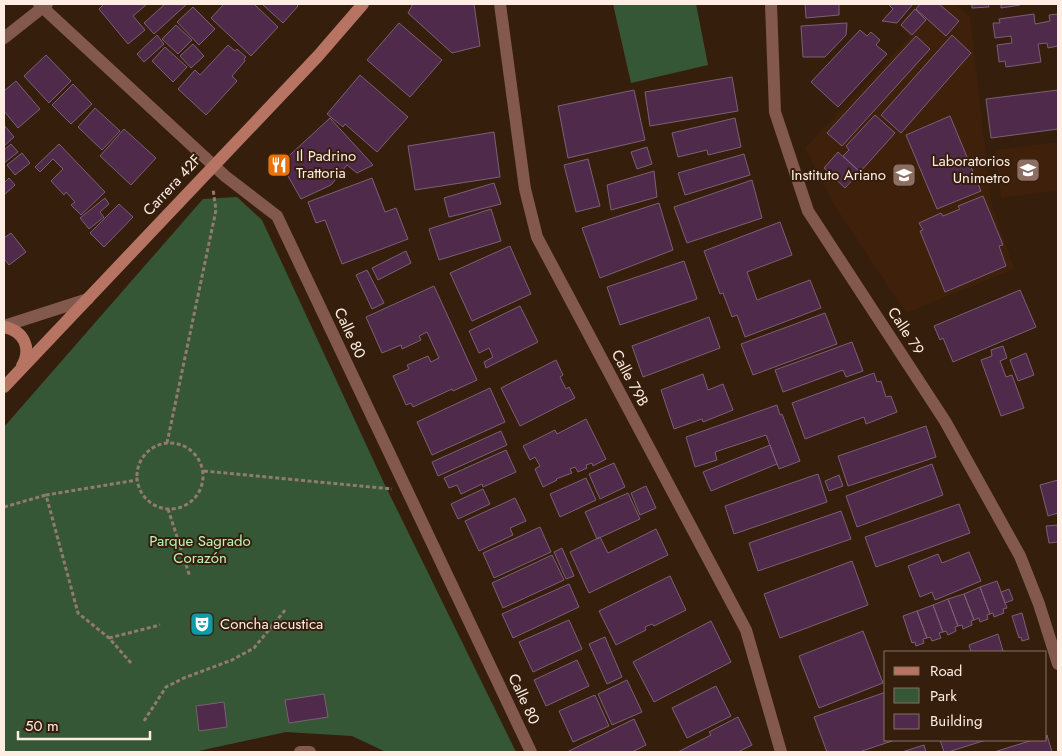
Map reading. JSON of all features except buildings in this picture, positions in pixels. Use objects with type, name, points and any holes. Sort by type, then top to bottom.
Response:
[{"type":"main road","name":"Carrera 42F","points":[[4,387],[318,56],[363,4]]},
{"type":"main road","points":[[4,326],[13,329],[22,336],[27,346],[26,358],[21,368]]},
{"type":"street","name":"Calle 79B","points":[[500,4],[525,189],[537,237],[746,630],[780,752]]},
{"type":"street","name":"Calle 79","points":[[771,4],[775,112],[808,211],[945,421],[1016,548],[1039,604],[1058,664]]},
{"type":"street","name":"Calle 80","points":[[43,5],[225,176],[277,216],[531,752]]},
{"type":"street","points":[[4,38],[43,5]]},
{"type":"street","points":[[4,326],[88,299]]},
{"type":"street","points":[[300,752],[310,752]]},
{"type":"path","points":[[167,443],[216,210],[213,189]]},
{"type":"path","points":[[167,443],[177,443],[191,450],[200,462],[203,471],[203,482],[194,499],[187,505],[178,508],[157,507],[147,500],[140,491],[137,480],[138,470],[144,456],[157,446],[167,443]]},
{"type":"path","points":[[203,471],[407,491]]},
{"type":"path","points":[[4,507],[46,495],[137,480]]},
{"type":"path","points":[[46,495],[78,614],[109,638],[131,663]]},
{"type":"path","points":[[168,509],[190,577]]},
{"type":"path","points":[[144,721],[166,687],[184,678],[232,660],[254,648],[286,610]]},
{"type":"path","points":[[109,638],[160,625]]},
{"type":"shaded area","name":"Instituto Ariano","points":[[916,4],[954,4],[970,17],[991,202],[1014,269],[906,313],[835,206],[805,148],[910,37],[898,25]]},
{"type":"shaded area","name":"Laboratorios Unimetro","points":[[1058,142],[1058,190],[1001,198],[995,150]]},
{"type":"green space","points":[[613,4],[696,4],[708,65],[631,83]]},
{"type":"green space","name":"Parque Sagrado Corazón","points":[[237,197],[262,220],[383,481],[516,752],[386,752],[352,736],[286,732],[194,752],[4,752],[4,427],[203,199]]},
{"type":"place","name":"Il Padrino Trattoria","points":[[279,165]]},
{"type":"place","name":"Laboratorios Unimetro","points":[[1028,170]]},
{"type":"place","name":"Instituto Ariano","points":[[904,175]]},
{"type":"place","name":"Concha acustica","points":[[202,624]]}]
